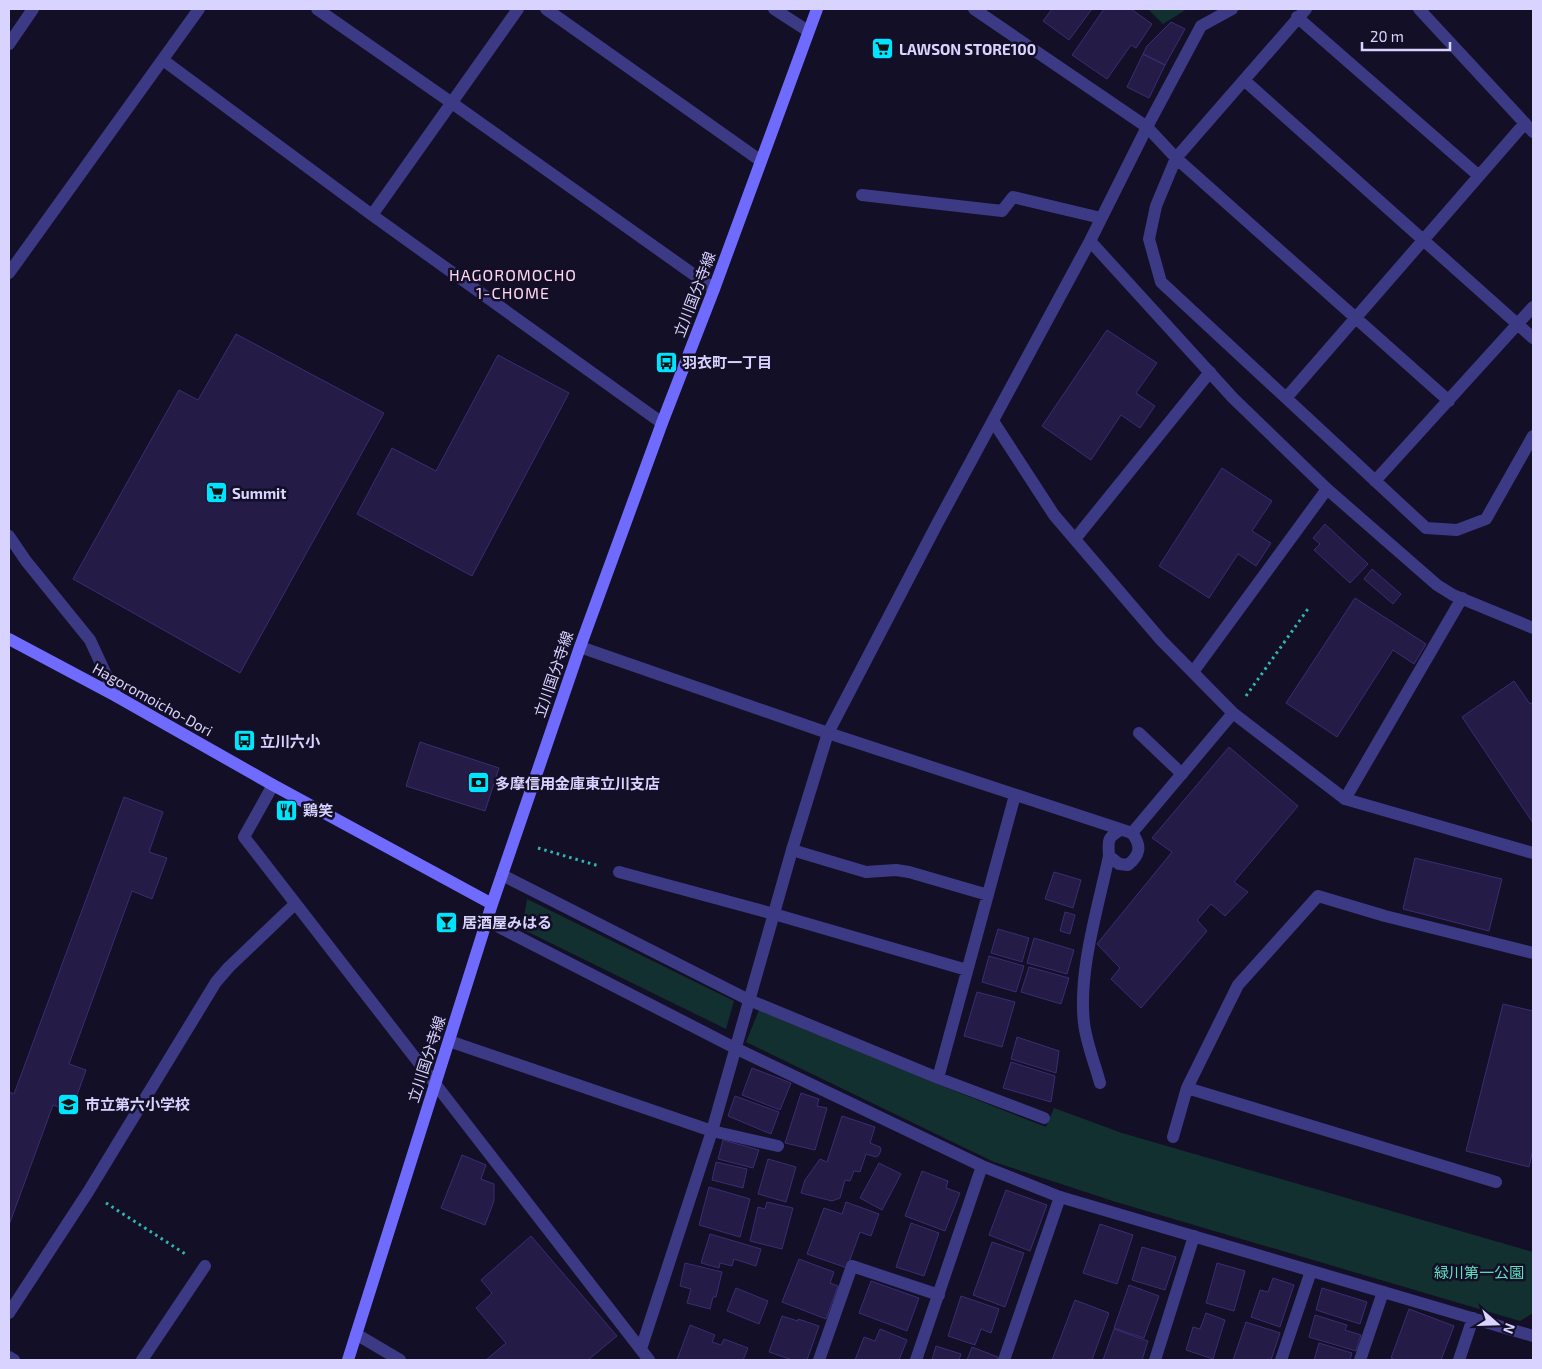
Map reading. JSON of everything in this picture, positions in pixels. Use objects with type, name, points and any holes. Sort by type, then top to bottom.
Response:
[{"type":"main road","name":"立川国分寺線","points":[[348,1360],[492,904],[580,648],[817,9]]},
{"type":"main road","name":"Hagoromoicho-Dori","points":[[9,639],[116,696],[273,786],[492,904]]},
{"type":"street","points":[[9,44],[33,9]]},
{"type":"street","points":[[9,273],[200,9]]},
{"type":"street","points":[[317,9],[714,289]]},
{"type":"street","points":[[372,215],[518,9]]},
{"type":"street","points":[[546,9],[761,161]]},
{"type":"street","points":[[774,9],[808,31]]},
{"type":"street","points":[[974,9],[1147,127],[1176,158],[1449,401]]},
{"type":"street","points":[[641,1349],[712,1131],[748,1000],[828,733],[937,524],[1090,241],[1147,127],[1201,26],[1232,9]]},
{"type":"street","points":[[1286,398],[1479,176],[1529,128],[1419,9]]},
{"type":"street","points":[[1479,176],[1301,13],[1176,158],[1156,206],[1149,239],[1161,282],[1426,528],[1457,530],[1486,519],[1533,436]]},
{"type":"street","points":[[163,60],[372,215],[662,423]]},
{"type":"street","points":[[1244,80],[1533,338]]},
{"type":"street","points":[[862,196],[1002,211],[1013,197],[1101,218]]},
{"type":"street","points":[[1090,241],[1234,398],[1327,489],[1437,585],[1452,595],[1532,629]]},
{"type":"street","points":[[1375,482],[1533,307]]},
{"type":"street","points":[[1075,539],[1210,372]]},
{"type":"street","points":[[993,421],[1054,515],[1161,640],[1233,713],[1345,799],[1533,854]]},
{"type":"street","points":[[1193,672],[1327,489]]},
{"type":"street","points":[[9,536],[26,561],[90,640],[116,696]]},
{"type":"street","points":[[1345,799],[1462,598]]},
{"type":"street","points":[[580,648],[828,733],[1127,831],[1136,839],[1139,848],[1136,859],[1128,865],[1119,864],[1109,856]]},
{"type":"street","points":[[1100,1083],[1084,1025],[1082,989],[1109,856],[1108,842],[1112,834],[1127,831],[1182,774],[1233,713]]},
{"type":"street","points":[[1140,733],[1182,774]]},
{"type":"street","points":[[273,786],[244,837],[649,1360]]},
{"type":"street","points":[[938,1078],[1015,795]]},
{"type":"street","points":[[792,850],[866,872],[896,870],[909,872],[988,895]]},
{"type":"street","points":[[619,872],[774,914],[967,970]]},
{"type":"street","points":[[502,875],[748,1000],[938,1078],[1044,1118]]},
{"type":"street","points":[[1173,1138],[1187,1088],[1238,985],[1318,896],[1385,916],[1533,952]]},
{"type":"street","points":[[9,1313],[88,1192],[216,982],[229,967],[295,904]]},
{"type":"street","points":[[487,921],[735,1048],[982,1166],[1060,1196],[1533,1336]]},
{"type":"street","points":[[449,1042],[712,1131],[778,1146]]},
{"type":"street","points":[[1187,1088],[1496,1182]]},
{"type":"street","points":[[916,1360],[982,1166]]},
{"type":"street","points":[[1004,1360],[1060,1196]]},
{"type":"street","points":[[1155,1360],[1194,1236]]},
{"type":"street","points":[[142,1360],[204,1266]]},
{"type":"street","points":[[819,1360],[852,1266],[939,1295]]},
{"type":"street","points":[[1282,1360],[1311,1270]]},
{"type":"street","points":[[1360,1360],[1383,1292]]},
{"type":"street","points":[[1459,1360],[1473,1318]]},
{"type":"street","points":[[356,1334],[400,1360]]},
{"type":"street","points":[[9,1357],[14,1360]]},
{"type":"path","points":[[1233,713],[1310,606]]},
{"type":"path","points":[[538,848],[619,872]]},
{"type":"path","points":[[88,1192],[204,1266]]},
{"type":"green space","points":[[1148,9],[1187,9],[1163,24]]},
{"type":"green space","points":[[527,899],[734,1001],[726,1029],[522,929]]},
{"type":"green space","name":"緑川第一公園","points":[[759,1010],[1046,1127],[1054,1108],[1122,1133],[1533,1252],[1533,1313],[1520,1321],[1116,1202],[994,1162],[746,1042]]},
{"type":"building","points":[[1052,9],[1092,9],[1069,40],[1043,21]]},
{"type":"building","points":[[1104,9],[1131,9],[1152,24],[1136,48],[1131,45],[1107,79],[1072,55]]},
{"type":"building","points":[[1171,22],[1185,29],[1165,65],[1143,54],[1147,46]]},
{"type":"building","points":[[1143,54],[1165,65],[1149,98],[1127,87]]},
{"type":"building","points":[[1107,330],[1157,363],[1136,393],[1155,406],[1140,428],[1121,415],[1091,460],[1042,426]]},
{"type":"building","points":[[236,334],[384,413],[240,673],[73,579],[179,390],[198,400]]},
{"type":"building","points":[[498,355],[569,393],[472,576],[357,514],[392,448],[436,471]]},
{"type":"building","points":[[1222,468],[1272,501],[1252,531],[1271,543],[1256,566],[1238,554],[1209,598],[1159,566]]},
{"type":"building","points":[[1325,524],[1368,564],[1350,583],[1314,550],[1320,544],[1313,538]]},
{"type":"building","points":[[1372,569],[1401,594],[1393,604],[1364,579]]},
{"type":"building","points":[[1355,598],[1426,644],[1414,664],[1393,650],[1337,737],[1286,703]]},
{"type":"building","points":[[1514,681],[1530,704],[1533,702],[1533,823],[1462,717]]},
{"type":"building","points":[[420,742],[499,768],[485,811],[406,786]]},
{"type":"building","points":[[1229,747],[1298,806],[1234,882],[1248,892],[1225,916],[1211,904],[1197,920],[1207,931],[1141,1008],[1111,979],[1120,968],[1097,944],[1172,852],[1152,838]]},
{"type":"building","points":[[124,797],[163,812],[149,852],[167,858],[152,899],[132,891],[69,1064],[86,1070],[71,1112],[53,1105],[9,1225],[9,1092],[14,1094]]},
{"type":"building","points":[[1415,858],[1502,879],[1489,931],[1403,909]]},
{"type":"building","points":[[1054,872],[1081,880],[1073,908],[1045,899]]},
{"type":"building","points":[[1065,912],[1075,915],[1070,934],[1060,931]]},
{"type":"building","points":[[998,929],[1029,938],[1022,962],[991,953]]},
{"type":"building","points":[[1034,938],[1074,950],[1067,974],[1027,963]]},
{"type":"building","points":[[989,956],[1024,966],[1016,992],[982,982]]},
{"type":"building","points":[[1029,967],[1069,978],[1061,1004],[1021,992]]},
{"type":"building","points":[[977,992],[1015,1002],[1002,1047],[964,1036]]},
{"type":"building","points":[[1503,1004],[1533,1011],[1533,1149],[1529,1167],[1466,1151]]},
{"type":"building","points":[[1017,1037],[1059,1051],[1056,1073],[1011,1059]]},
{"type":"building","points":[[1011,1062],[1055,1076],[1051,1102],[1003,1088]]},
{"type":"building","points":[[752,1068],[791,1083],[780,1110],[742,1095]]},
{"type":"building","points":[[801,1093],[819,1099],[817,1106],[827,1108],[815,1150],[785,1143]]},
{"type":"building","points":[[735,1096],[779,1112],[771,1134],[728,1116]]},
{"type":"building","points":[[842,1116],[875,1127],[870,1143],[880,1147],[879,1155],[876,1157],[866,1154],[860,1172],[854,1171],[850,1181],[845,1180],[840,1198],[832,1201],[801,1193],[805,1180],[820,1159],[827,1162]]},
{"type":"building","points":[[723,1140],[759,1150],[753,1168],[718,1159]]},
{"type":"building","points":[[462,1155],[486,1165],[481,1179],[494,1184],[494,1201],[485,1225],[441,1208]]},
{"type":"building","points":[[768,1159],[796,1167],[786,1202],[758,1194]]},
{"type":"building","points":[[716,1162],[747,1169],[743,1188],[712,1180]]},
{"type":"building","points":[[879,1163],[901,1174],[882,1210],[860,1198]]},
{"type":"building","points":[[922,1171],[948,1181],[946,1188],[960,1193],[945,1231],[905,1216]]},
{"type":"building","points":[[709,1187],[750,1199],[740,1237],[699,1225]]},
{"type":"building","points":[[1006,1190],[1047,1205],[1030,1251],[989,1235]]},
{"type":"building","points":[[767,1202],[793,1208],[782,1249],[750,1241],[758,1207],[765,1209]]},
{"type":"building","points":[[846,1202],[879,1214],[871,1236],[860,1232],[847,1268],[807,1254],[824,1208],[842,1214]]},
{"type":"building","points":[[911,1223],[939,1233],[924,1276],[896,1267]]},
{"type":"building","points":[[1100,1224],[1133,1235],[1117,1284],[1083,1273]]},
{"type":"building","points":[[710,1234],[761,1249],[756,1266],[734,1259],[732,1266],[720,1263],[719,1268],[701,1263]]},
{"type":"building","points":[[531,1236],[617,1336],[588,1360],[486,1360],[506,1343],[476,1308],[492,1293],[481,1280]]},
{"type":"building","points":[[992,1242],[1024,1253],[1005,1307],[973,1295]]},
{"type":"building","points":[[1142,1247],[1176,1257],[1165,1290],[1132,1280]]},
{"type":"building","points":[[799,1259],[834,1272],[830,1283],[838,1286],[826,1319],[782,1302]]},
{"type":"building","points":[[685,1263],[722,1272],[716,1297],[713,1297],[710,1309],[687,1303],[691,1289],[680,1286]]},
{"type":"building","points":[[1217,1263],[1245,1271],[1234,1311],[1206,1303]]},
{"type":"building","points":[[1273,1278],[1294,1285],[1280,1327],[1251,1317],[1260,1290],[1268,1292]]},
{"type":"building","points":[[871,1281],[919,1298],[907,1331],[859,1313]]},
{"type":"building","points":[[1129,1285],[1159,1296],[1144,1338],[1114,1328]]},
{"type":"building","points":[[736,1288],[768,1301],[759,1324],[727,1311]]},
{"type":"building","points":[[1322,1288],[1367,1302],[1360,1324],[1316,1310]]},
{"type":"building","points":[[961,1296],[999,1309],[991,1333],[981,1329],[975,1345],[948,1336]]},
{"type":"building","points":[[1075,1300],[1109,1313],[1092,1360],[1052,1360]]},
{"type":"building","points":[[1409,1309],[1454,1326],[1441,1360],[1396,1360],[1391,1358]]},
{"type":"building","points":[[1206,1313],[1225,1320],[1213,1359],[1186,1350],[1193,1327],[1200,1329]]},
{"type":"building","points":[[1315,1315],[1347,1325],[1345,1330],[1361,1335],[1356,1351],[1309,1337]]},
{"type":"building","points":[[782,1316],[819,1326],[807,1360],[792,1360],[769,1352]]},
{"type":"building","points":[[1246,1322],[1280,1333],[1271,1360],[1233,1360]]},
{"type":"building","points":[[690,1325],[715,1335],[712,1342],[721,1345],[724,1339],[748,1348],[743,1360],[677,1360]]},
{"type":"building","points":[[880,1329],[907,1340],[899,1360],[855,1360],[864,1337],[875,1341]]},
{"type":"building","points":[[1114,1329],[1148,1341],[1142,1360],[1103,1360]]},
{"type":"building","points":[[1319,1343],[1352,1353],[1350,1360],[1314,1360]]},
{"type":"building","points":[[936,1346],[961,1354],[959,1360],[932,1360]]},
{"type":"building","points":[[972,1347],[998,1357],[997,1360],[967,1360]]},
{"type":"place","name":"LAWSON STORE100","points":[[883,49]]},
{"type":"place","name":"羽衣町一丁目","points":[[666,362]]},
{"type":"place","name":"Summit","points":[[216,493]]},
{"type":"place","name":"立川六小","points":[[244,741]]},
{"type":"place","name":"多摩信用金庫東立川支店","points":[[479,783]]},
{"type":"place","name":"鶏笑","points":[[287,810]]},
{"type":"place","name":"居酒屋みはる","points":[[446,922]]},
{"type":"place","name":"市立第六小学校","points":[[69,1104]]},
{"type":"district","name":"HAGOROMOCHO 1-CHOME","points":[[513,283]]}]
